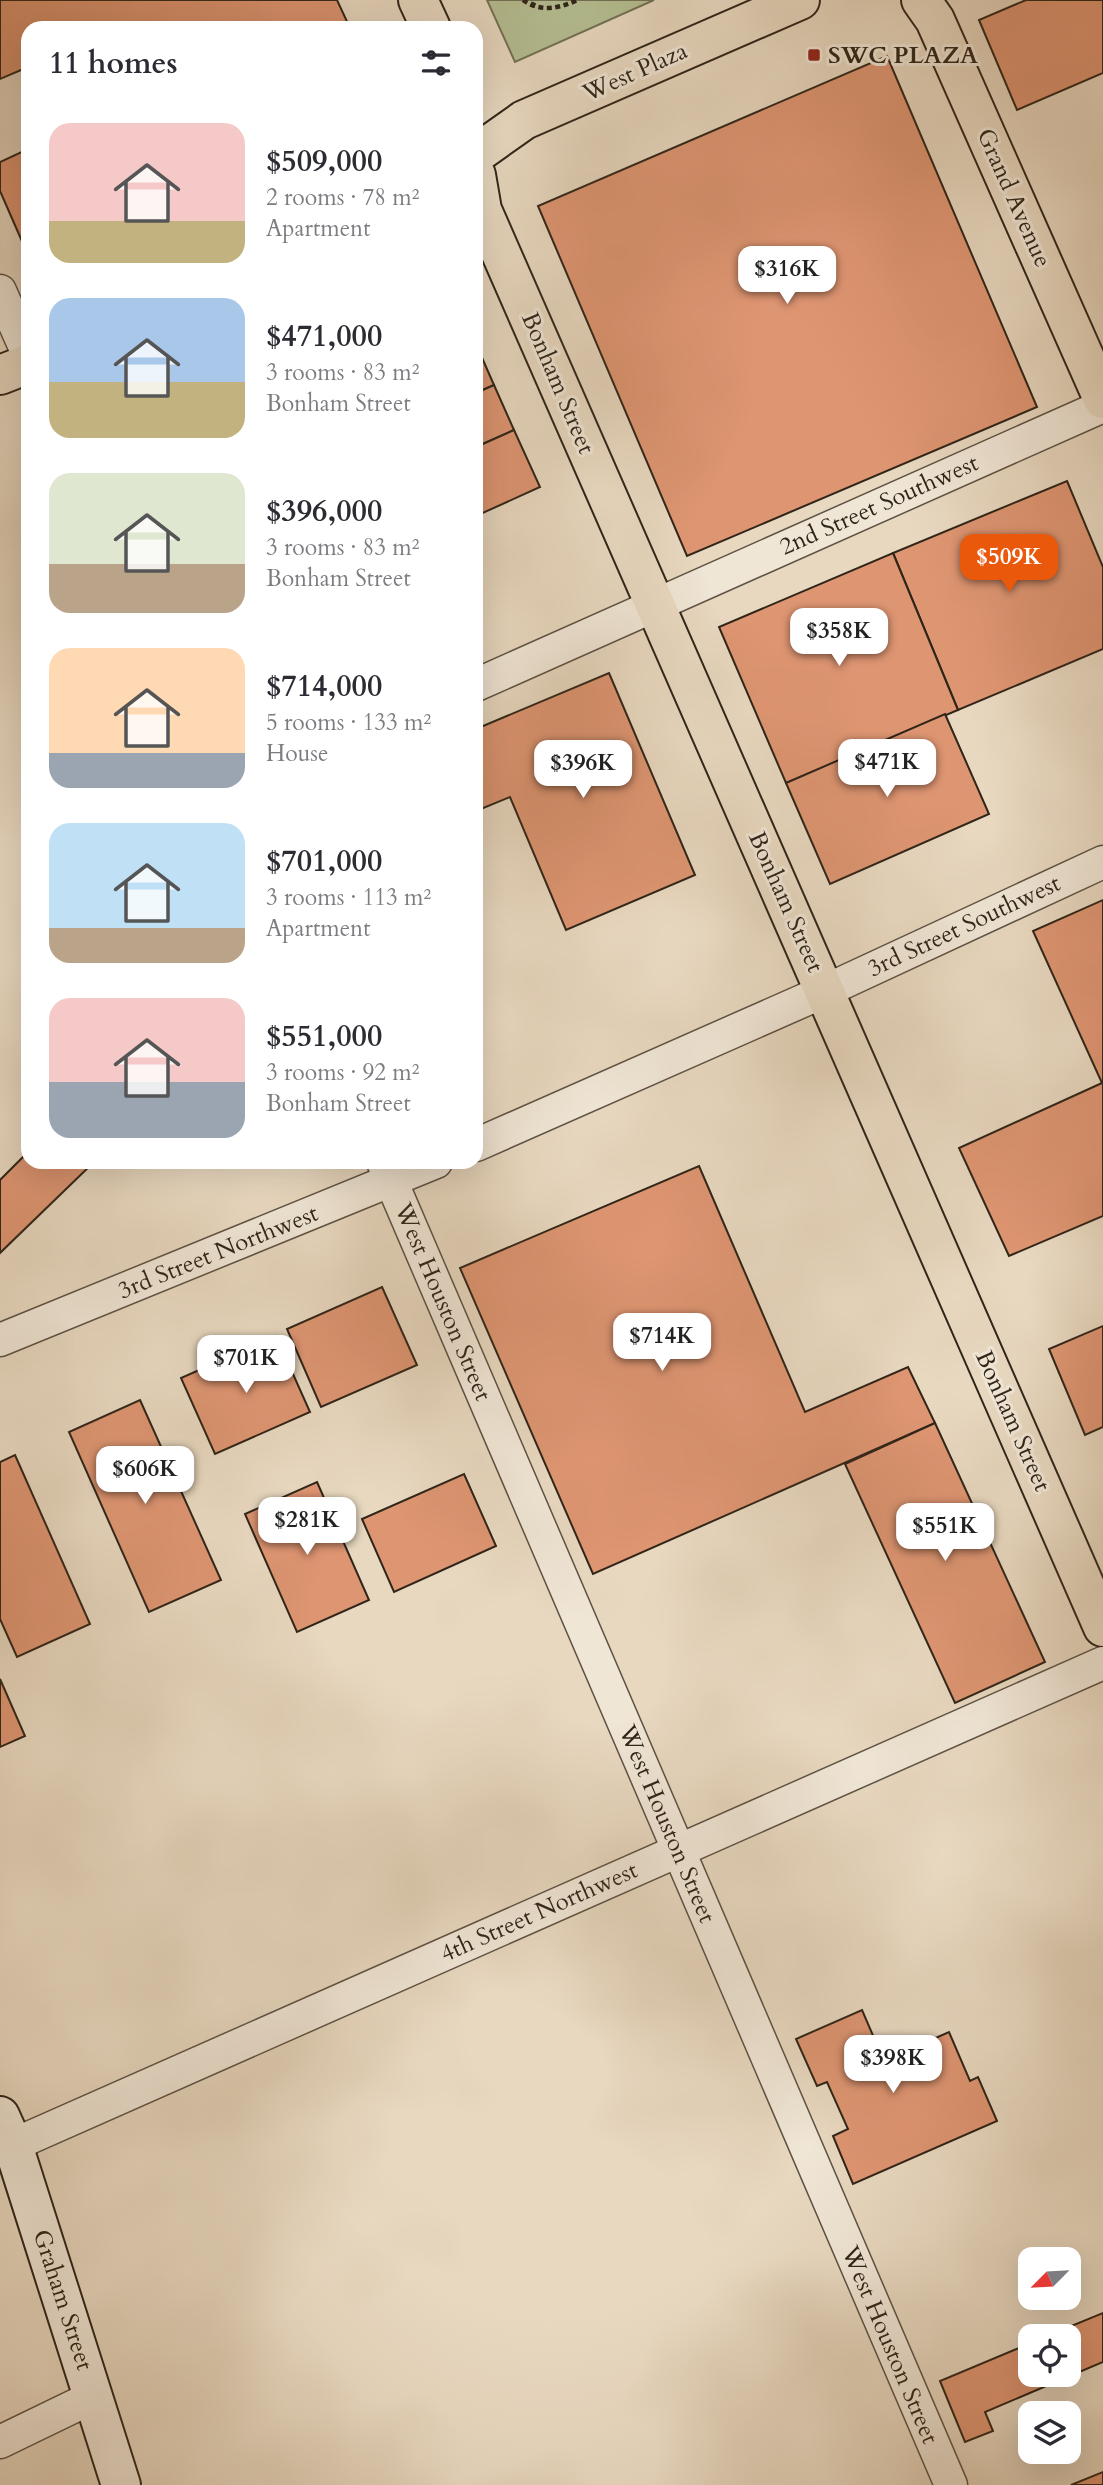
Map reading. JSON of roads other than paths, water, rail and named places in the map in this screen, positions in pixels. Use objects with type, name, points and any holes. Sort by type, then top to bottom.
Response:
[{"type":"main road","points":[[418,0],[428,21]]},
{"type":"main road","name":"West Plaza","points":[[483,149],[524,120],[800,0]]},
{"type":"main road","name":"Grand Avenue","points":[[921,0],[935,20],[1103,399]]},
{"type":"main road","name":"Bonham Street","points":[[483,212],[1103,1626]]},
{"type":"main road","points":[[0,375],[21,367]]},
{"type":"street","points":[[0,290],[21,338]]},
{"type":"street","name":"2nd Street Southwest","points":[[483,682],[1103,406]]},
{"type":"street","name":"3rd Street Southwest","points":[[825,991],[1103,862]]},
{"type":"street","points":[[483,1141],[825,991]]},
{"type":"street","name":"3rd Street Northwest","points":[[0,1340],[387,1172]]},
{"type":"street","name":"West Houston Street","points":[[387,1172],[951,2485]]},
{"type":"street","name":"4th Street Northwest","points":[[6,2131],[678,1851],[1103,1662]]},
{"type":"street","name":"Graham Street","points":[[6,2131],[95,2396],[121,2485]]},
{"type":"street","points":[[0,2442],[95,2396]]},
{"type":"place","name":"SWC PLAZA","points":[[814,55]]}]
